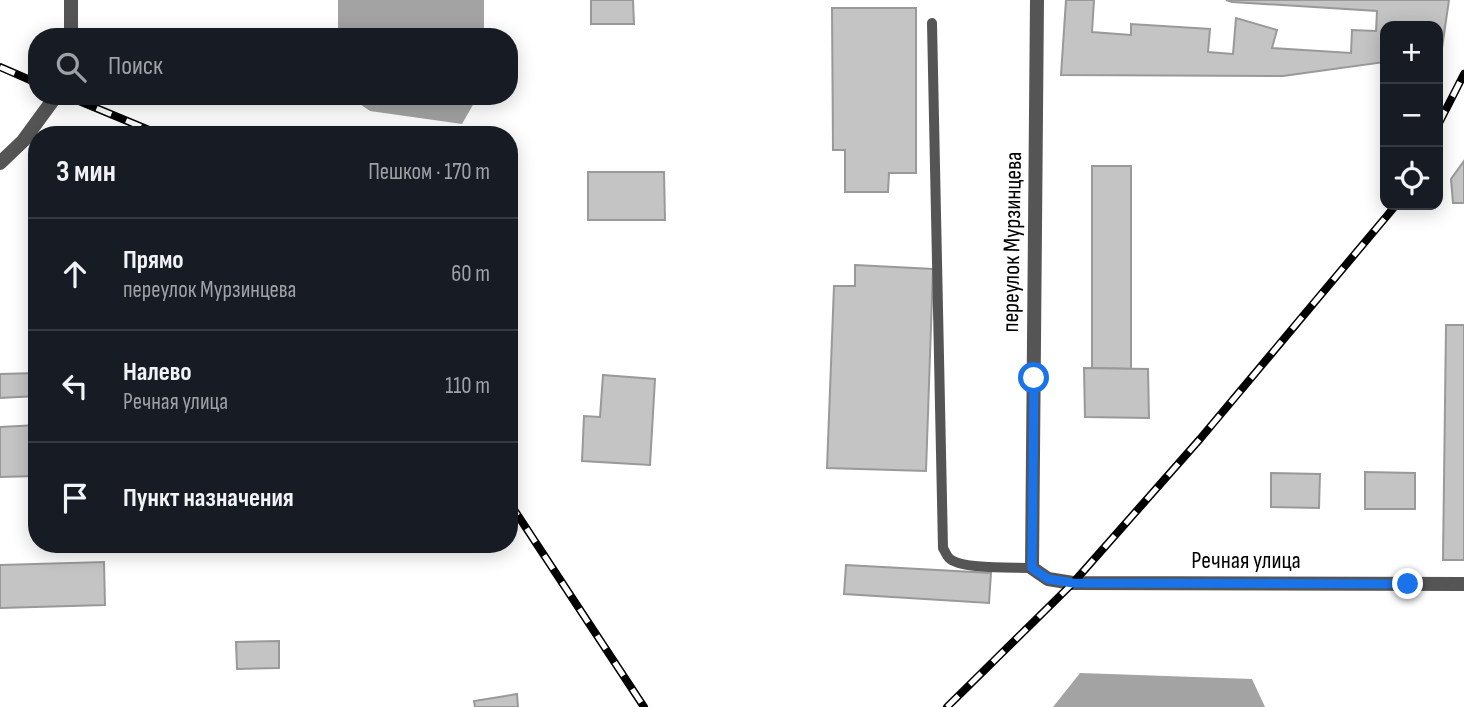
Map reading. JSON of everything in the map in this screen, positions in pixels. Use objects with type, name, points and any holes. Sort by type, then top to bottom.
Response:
[{"type":"street","points":[[71,0],[71,28]]},
{"type":"street","name":"переулок Мурзинцева","points":[[1032,568],[1037,0]]},
{"type":"street","points":[[34,126],[49,105]]},
{"type":"street","points":[[0,163],[28,134]]},
{"type":"street","name":"Речная улица","points":[[1032,568],[1048,579],[1073,583],[1464,584]]},
{"type":"lane","points":[[932,23],[943,548],[950,559],[960,563],[1032,568]]},
{"type":"shaded area","points":[[338,0],[484,0],[484,28],[338,28]]},
{"type":"shaded area","points":[[361,105],[473,105],[462,124],[370,111]]},
{"type":"shaded area","points":[[1080,673],[1252,679],[1265,707],[1053,707]]},
{"type":"building","points":[[591,0],[633,0],[634,24],[591,24]]},
{"type":"building","points":[[1066,0],[1094,0],[1092,32],[1131,35],[1131,24],[1210,29],[1208,52],[1233,54],[1236,18],[1277,30],[1272,48],[1351,53],[1352,30],[1376,31],[1377,11],[1226,0],[1449,0],[1443,41],[1443,21],[1380,21],[1380,63],[1283,76],[1061,75]]},
{"type":"building","points":[[832,8],[916,8],[916,173],[889,173],[888,192],[845,192],[845,150],[833,150]]},
{"type":"building","points":[[1464,161],[1464,203],[1453,203],[1451,179]]},
{"type":"building","points":[[1092,166],[1131,166],[1131,369],[1092,368]]},
{"type":"building","points":[[588,172],[664,172],[665,220],[588,220]]},
{"type":"building","points":[[855,265],[933,269],[926,471],[827,468],[834,286],[855,286]]},
{"type":"building","points":[[1446,325],[1464,325],[1464,560],[1443,560]]},
{"type":"building","points":[[1084,368],[1148,369],[1149,418],[1085,417]]},
{"type":"building","points":[[28,373],[28,396],[0,398],[0,374]]},
{"type":"building","points":[[603,375],[655,379],[650,465],[582,461],[584,416],[600,417]]},
{"type":"building","points":[[28,425],[28,476],[0,477],[0,427]]},
{"type":"building","points":[[1365,472],[1415,473],[1415,509],[1365,509]]},
{"type":"building","points":[[1271,473],[1320,474],[1319,508],[1271,507]]},
{"type":"building","points":[[104,562],[105,605],[0,608],[0,565]]},
{"type":"building","points":[[846,565],[991,573],[989,603],[844,594]]},
{"type":"building","points":[[279,641],[279,668],[237,669],[236,642]]},
{"type":"building","points":[[517,694],[518,707],[475,707],[474,701]]},
{"type":"railway","points":[[0,67],[28,79]]},
{"type":"railway","points":[[1443,115],[1464,74]]},
{"type":"railway","points":[[89,105],[139,126]]},
{"type":"railway","points":[[947,707],[1073,583],[1200,439],[1392,210]]},
{"type":"railway","points":[[518,516],[644,707]]},
{"type":"route","points":[[1034,378],[1032,568],[1048,579],[1073,583],[1408,584]]}]
